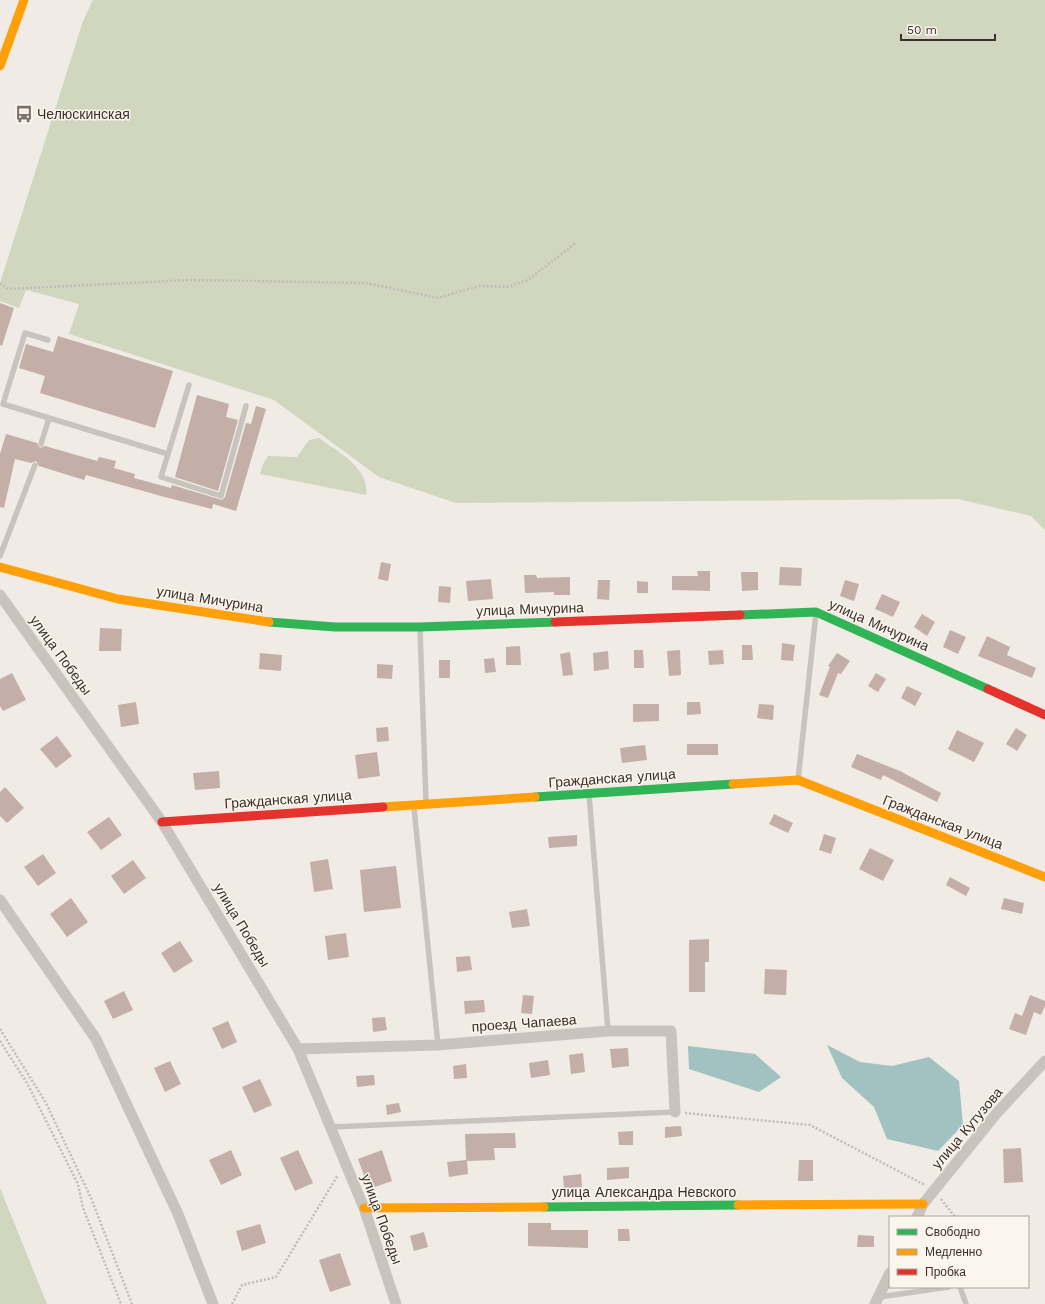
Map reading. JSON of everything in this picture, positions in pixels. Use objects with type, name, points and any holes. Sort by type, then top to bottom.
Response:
[{"type":"main road","points":[[0,66],[24,0]]},
{"type":"main road","name":"улица Мичурина","points":[[0,567],[118,599],[256,621],[336,627],[420,627],[816,612],[1045,715]]},
{"type":"main road","name":"Гражданская улица","points":[[162,822],[798,780],[1045,877]]},
{"type":"main road","name":"улица Александра Невского","points":[[364,1208],[923,1204]]},
{"type":"street","name":"улица Победы","points":[[0,595],[162,822],[298,1049],[364,1208],[396,1304]]},
{"type":"street","points":[[0,900],[96,1039],[178,1214],[213,1304]]},
{"type":"street","name":"проезд Чапаева","points":[[298,1049],[438,1044],[608,1031],[670,1031],[675,1112]]},
{"type":"street","name":"улица Кутузова","points":[[917,1216],[923,1204],[996,1114],[1045,1061]]},
{"type":"street","points":[[877,1300],[889,1275]]},
{"type":"lane","points":[[48,340],[24,332],[3,404],[168,454]]},
{"type":"lane","points":[[189,385],[161,477],[221,496],[246,406]]},
{"type":"lane","points":[[41,444],[49,418]]},
{"type":"lane","points":[[0,556],[35,465]]},
{"type":"lane","points":[[798,780],[816,612]]},
{"type":"lane","points":[[420,627],[426,805]]},
{"type":"lane","points":[[589,794],[608,1031]]},
{"type":"lane","points":[[414,805],[438,1044]]},
{"type":"lane","points":[[331,1127],[675,1112]]},
{"type":"lane","points":[[877,1300],[943,1288]]},
{"type":"lane","points":[[960,1288],[966,1304]]},
{"type":"path","points":[[0,282],[8,289],[190,280],[366,283],[438,298],[480,286],[507,287],[528,280],[576,243]]},
{"type":"path","points":[[0,1029],[49,1110],[91,1198],[132,1304]]},
{"type":"path","points":[[0,1041],[27,1083],[78,1184],[82,1208],[121,1304]]},
{"type":"path","points":[[675,1112],[810,1125],[934,1190],[954,1216]]},
{"type":"path","points":[[232,1304],[242,1285],[276,1277],[346,1163]]},
{"type":"green space","points":[[93,0],[1045,0],[1045,530],[1031,516],[958,499],[456,503],[379,477],[274,400],[69,334],[79,304],[26,290],[19,308],[0,301],[0,283],[83,21]]},
{"type":"green space","points":[[319,438],[343,455],[358,469],[366,485],[366,495],[260,474],[263,464],[268,456],[297,457],[309,440]]},
{"type":"green space","points":[[0,1188],[47,1304],[0,1304]]},
{"type":"water","points":[[827,1045],[860,1062],[892,1066],[929,1057],[959,1081],[963,1125],[938,1151],[887,1139],[874,1107],[842,1078]]},
{"type":"water","points":[[688,1046],[755,1054],[781,1077],[759,1092],[689,1069]]},
{"type":"building","points":[[0,303],[14,308],[2,346],[0,345]]},
{"type":"building","points":[[58,336],[173,371],[155,428],[40,393],[45,376],[19,368],[26,344],[53,352]]},
{"type":"building","points":[[197,395],[229,404],[226,417],[238,420],[218,491],[175,477]]},
{"type":"building","points":[[256,406],[266,409],[236,511],[213,504],[212,509],[86,475],[84,480],[39,466],[36,461],[31,463],[15,459],[4,508],[0,507],[0,454],[6,434],[37,443],[40,448],[45,446],[97,461],[99,457],[116,461],[114,468],[135,474],[134,478],[171,488],[172,485],[222,500],[225,497],[246,423],[251,424]]},
{"type":"building","points":[[381,562],[391,564],[388,581],[378,579]]},
{"type":"building","points":[[780,567],[802,568],[801,586],[779,585]]},
{"type":"building","points":[[697,571],[710,571],[710,591],[672,590],[672,576],[698,576]]},
{"type":"building","points":[[741,572],[758,572],[758,590],[742,591]]},
{"type":"building","points":[[524,575],[536,575],[537,578],[570,577],[570,595],[554,595],[554,592],[525,593]]},
{"type":"building","points":[[491,579],[493,599],[468,601],[466,581]]},
{"type":"building","points":[[598,580],[610,580],[609,600],[597,599]]},
{"type":"building","points":[[845,580],[859,584],[854,601],[840,596]]},
{"type":"building","points":[[637,581],[648,582],[648,593],[637,593]]},
{"type":"building","points":[[439,586],[451,587],[450,603],[438,602]]},
{"type":"building","points":[[882,594],[900,602],[893,617],[875,609]]},
{"type":"building","points":[[922,614],[935,622],[927,636],[914,627]]},
{"type":"building","points":[[100,628],[122,629],[121,651],[99,651]]},
{"type":"building","points":[[950,630],[966,637],[958,654],[943,647]]},
{"type":"building","points":[[987,636],[1010,647],[1007,655],[1036,668],[1032,678],[978,656]]},
{"type":"building","points":[[782,643],[795,645],[793,661],[781,660]]},
{"type":"building","points":[[742,645],[752,645],[753,660],[742,660]]},
{"type":"building","points":[[520,646],[521,665],[506,665],[506,647]]},
{"type":"building","points":[[634,650],[643,650],[644,668],[634,668]]},
{"type":"building","points":[[680,650],[681,675],[669,676],[667,651]]},
{"type":"building","points":[[723,650],[724,664],[709,665],[708,651]]},
{"type":"building","points":[[608,651],[609,669],[594,671],[593,653]]},
{"type":"building","points":[[570,652],[573,675],[563,676],[560,654]]},
{"type":"building","points":[[260,653],[282,655],[281,671],[259,669]]},
{"type":"building","points":[[837,653],[850,661],[841,674],[838,673],[828,698],[819,695],[830,667],[828,666]]},
{"type":"building","points":[[494,658],[496,672],[485,673],[484,659]]},
{"type":"building","points":[[439,660],[450,660],[450,678],[439,678]]},
{"type":"building","points":[[377,664],[393,665],[392,679],[377,678]]},
{"type":"building","points":[[12,673],[26,700],[3,711],[0,706],[0,679]]},
{"type":"building","points":[[876,673],[886,679],[878,692],[868,686]]},
{"type":"building","points":[[907,686],[922,693],[915,706],[901,698]]},
{"type":"building","points":[[136,702],[139,724],[121,727],[118,705]]},
{"type":"building","points":[[687,702],[700,702],[701,714],[687,715]]},
{"type":"building","points":[[633,704],[659,704],[659,721],[633,722]]},
{"type":"building","points":[[759,704],[774,705],[773,720],[757,718]]},
{"type":"building","points":[[388,727],[389,741],[377,742],[376,728]]},
{"type":"building","points":[[1016,728],[1027,735],[1017,751],[1006,744]]},
{"type":"building","points":[[957,730],[984,743],[974,762],[948,749]]},
{"type":"building","points":[[57,736],[72,756],[56,768],[40,749]]},
{"type":"building","points":[[687,744],[718,744],[718,755],[687,755]]},
{"type":"building","points":[[645,745],[647,760],[622,763],[620,748]]},
{"type":"building","points":[[377,752],[380,776],[358,779],[355,755]]},
{"type":"building","points":[[857,754],[900,771],[941,793],[937,802],[883,775],[881,780],[851,767]]},
{"type":"building","points":[[219,771],[220,788],[195,790],[193,773]]},
{"type":"building","points":[[5,787],[24,808],[7,823],[0,816],[0,792]]},
{"type":"building","points":[[774,814],[793,823],[788,833],[769,824]]},
{"type":"building","points":[[109,817],[122,835],[101,850],[87,832]]},
{"type":"building","points":[[824,834],[836,838],[831,854],[819,850]]},
{"type":"building","points":[[577,835],[577,846],[549,848],[548,837]]},
{"type":"building","points":[[870,848],[894,860],[883,881],[859,869]]},
{"type":"building","points":[[43,854],[56,873],[38,886],[24,867]]},
{"type":"building","points":[[328,859],[333,889],[314,892],[310,862]]},
{"type":"building","points":[[133,860],[146,878],[124,894],[111,876]]},
{"type":"building","points":[[396,866],[401,908],[364,912],[360,870]]},
{"type":"building","points":[[950,877],[970,888],[966,896],[946,885]]},
{"type":"building","points":[[71,898],[88,922],[67,937],[50,914]]},
{"type":"building","points":[[1004,898],[1024,903],[1022,914],[1001,909]]},
{"type":"building","points":[[527,909],[530,926],[512,928],[509,912]]},
{"type":"building","points":[[346,933],[349,957],[328,960],[325,936]]},
{"type":"building","points":[[709,939],[709,962],[705,962],[705,992],[689,992],[689,940]]},
{"type":"building","points":[[180,941],[193,961],[174,973],[161,953]]},
{"type":"building","points":[[470,956],[472,970],[457,972],[456,957]]},
{"type":"building","points":[[765,969],[787,970],[786,995],[764,994]]},
{"type":"building","points":[[124,991],[133,1010],[113,1019],[104,1001]]},
{"type":"building","points":[[523,995],[534,996],[532,1014],[521,1013]]},
{"type":"building","points":[[1030,995],[1045,1001],[1045,1006],[1041,1015],[1034,1012],[1026,1035],[1009,1029],[1015,1013],[1022,1016]]},
{"type":"building","points":[[484,1000],[485,1012],[465,1014],[464,1001]]},
{"type":"building","points":[[385,1017],[387,1030],[373,1032],[372,1018]]},
{"type":"building","points":[[228,1021],[237,1042],[222,1049],[212,1028]]},
{"type":"building","points":[[628,1048],[629,1066],[612,1068],[610,1049]]},
{"type":"building","points":[[583,1053],[585,1072],[571,1074],[569,1055]]},
{"type":"building","points":[[548,1060],[550,1075],[531,1078],[529,1063]]},
{"type":"building","points":[[170,1061],[181,1084],[165,1092],[154,1068]]},
{"type":"building","points":[[466,1064],[467,1078],[454,1079],[453,1066]]},
{"type":"building","points":[[374,1075],[375,1085],[357,1087],[356,1076]]},
{"type":"building","points":[[260,1079],[272,1105],[254,1113],[242,1087]]},
{"type":"building","points":[[399,1103],[401,1112],[387,1115],[386,1105]]},
{"type":"building","points":[[681,1126],[682,1136],[665,1138],[665,1127]]},
{"type":"building","points":[[633,1131],[633,1145],[619,1145],[618,1132]]},
{"type":"building","points":[[515,1133],[516,1148],[494,1148],[495,1160],[467,1161],[468,1174],[449,1177],[447,1162],[466,1160],[465,1134]]},
{"type":"building","points":[[1021,1148],[1023,1182],[1004,1183],[1003,1149]]},
{"type":"building","points":[[231,1150],[242,1175],[221,1185],[209,1160]]},
{"type":"building","points":[[298,1150],[313,1183],[295,1191],[280,1158]]},
{"type":"building","points":[[382,1150],[392,1181],[369,1189],[358,1159]]},
{"type":"building","points":[[799,1160],[813,1160],[813,1181],[798,1181]]},
{"type":"building","points":[[629,1167],[629,1178],[607,1180],[607,1168]]},
{"type":"building","points":[[581,1174],[582,1187],[564,1189],[563,1176]]},
{"type":"building","points":[[528,1223],[551,1223],[551,1230],[588,1230],[588,1248],[528,1246]]},
{"type":"building","points":[[260,1224],[266,1243],[242,1251],[236,1231]]},
{"type":"building","points":[[618,1229],[629,1229],[630,1241],[618,1241]]},
{"type":"building","points":[[424,1232],[428,1247],[414,1251],[410,1236]]},
{"type":"building","points":[[858,1235],[874,1236],[874,1247],[857,1247]]},
{"type":"building","points":[[340,1253],[351,1285],[330,1292],[319,1260]]},
{"type":"traffic: fast","points":[[740,615],[816,612],[988,689]]},
{"type":"traffic: fast","points":[[269,622],[335,627],[420,627],[555,622]]},
{"type":"traffic: fast","points":[[535,797],[733,784]]},
{"type":"traffic: fast","points":[[544,1207],[738,1205]]},
{"type":"traffic: slow","points":[[0,66],[24,0]]},
{"type":"traffic: slow","points":[[0,567],[118,599],[269,622]]},
{"type":"traffic: slow","points":[[733,784],[798,780],[1045,877]]},
{"type":"traffic: slow","points":[[383,807],[535,797]]},
{"type":"traffic: slow","points":[[738,1205],[923,1204]]},
{"type":"traffic: slow","points":[[364,1208],[544,1207]]},
{"type":"traffic: jam","points":[[555,622],[740,615]]},
{"type":"traffic: jam","points":[[988,689],[1045,715]]},
{"type":"traffic: jam","points":[[162,822],[383,807]]},
{"type":"place","name":"Челюскинская","points":[[24,114]]}]
